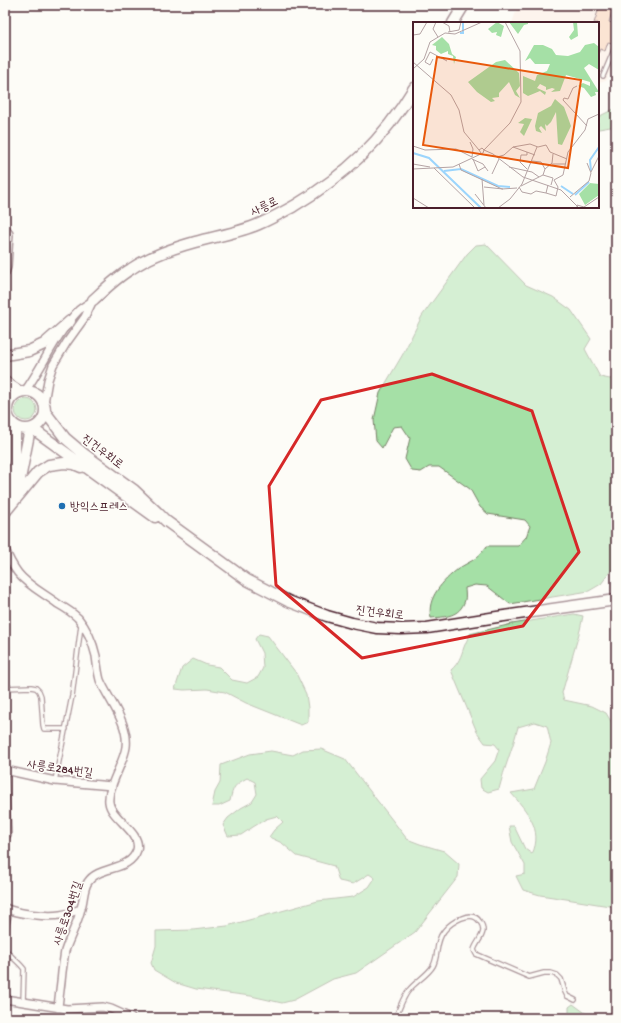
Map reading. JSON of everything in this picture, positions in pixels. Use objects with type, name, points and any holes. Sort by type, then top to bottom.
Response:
[{"type":"main road","points":[[454,22],[464,5]]},
{"type":"main road","name":"사릉로","points":[[94,300],[114,281],[131,268],[153,256],[173,248],[259,225],[305,199],[338,177],[376,141],[393,120],[413,90]]},
{"type":"main road","points":[[5,355],[29,351],[44,344],[70,321]]},
{"type":"main road","points":[[5,382],[23,392]]},
{"type":"main road","points":[[23,392],[34,392],[40,397],[45,408],[45,417],[42,423],[32,429],[22,430],[15,427],[10,422],[7,415],[6,406],[14,395],[23,392]]},
{"type":"main road","name":"진건우회로","points":[[45,408],[65,438],[84,454],[134,490],[166,521],[247,580],[288,601],[327,616],[377,628],[426,628],[616,600]]},
{"type":"main road","points":[[5,498],[12,482],[15,460],[15,427]]},
{"type":"main road","points":[[5,511],[15,495],[20,479],[27,443],[32,429]]},
{"type":"main road","name":"진건우회로","points":[[32,429],[155,517],[166,521]]},
{"type":"main road","points":[[5,511],[38,472],[49,465],[64,463],[74,464],[95,474]]},
{"type":"street","points":[[5,227],[9,234],[5,273]]},
{"type":"street","name":"사릉로","points":[[23,392],[32,381],[70,321],[80,310],[94,300]]},
{"type":"street","name":"사릉로","points":[[45,408],[48,380],[53,365],[85,317],[94,300]]},
{"type":"street","name":"사릉로304번길","points":[[5,548],[14,567],[25,581],[74,615],[82,623],[93,644],[100,678],[119,716],[126,735],[125,753],[112,786],[109,800],[113,812],[135,837],[137,849],[130,860],[124,864],[97,874],[87,883],[84,890],[81,909],[65,951],[58,1008]]},
{"type":"street","name":"사릉로284번길","points":[[5,770],[55,781],[112,786]]},
{"type":"street","points":[[8,909],[17,913],[52,916],[70,913],[81,909]]},
{"type":"street","points":[[5,999],[67,1009],[103,1007],[131,1018]]},
{"type":"lane","points":[[603,76],[616,45]]},
{"type":"lane","points":[[55,781],[72,696],[82,623]]},
{"type":"lane","points":[[5,688],[36,688],[41,696],[44,729],[66,729]]},
{"type":"lane","points":[[5,770],[9,835],[5,840]]},
{"type":"lane","points":[[5,933],[8,909]]},
{"type":"lane","points":[[395,1018],[408,991],[432,968],[437,944],[443,932],[450,924],[469,916],[480,920],[483,930],[475,946],[474,950],[476,954],[528,977],[544,973],[557,976],[561,979],[567,996],[575,1000]]},
{"type":"lane","points":[[5,949],[24,969],[23,1002]]},
{"type":"highlighted area","points":[[432,374],[532,411],[579,552],[523,626],[362,658],[276,585],[269,486],[321,400]]},
{"type":"shaded area","points":[[518,5],[616,5],[616,61],[606,81],[599,83],[599,22],[512,22]]},
{"type":"green space","points":[[616,108],[616,126],[599,129],[600,116]]},
{"type":"green space","points":[[486,244],[526,285],[553,297],[571,310],[591,339],[585,349],[600,377],[610,379],[616,378],[616,564],[601,584],[589,591],[510,604],[487,586],[475,585],[465,588],[465,600],[463,606],[456,613],[431,618],[430,611],[433,597],[447,579],[477,557],[487,546],[518,546],[526,537],[530,526],[525,520],[488,514],[480,507],[470,489],[439,467],[429,467],[421,472],[412,471],[405,459],[410,438],[402,426],[393,427],[382,448],[376,441],[374,420],[380,393],[403,354],[422,316],[467,254],[476,245]]},
{"type":"green space","points":[[26,399],[34,402],[37,410],[34,418],[26,421],[18,418],[15,410],[18,402]]},
{"type":"green space","points":[[574,614],[583,616],[562,693],[564,700],[592,706],[606,713],[616,730],[616,907],[540,895],[523,890],[516,876],[525,874],[525,865],[512,842],[509,826],[514,826],[525,849],[532,854],[536,837],[532,821],[511,793],[534,789],[551,743],[547,726],[535,722],[518,727],[499,789],[488,792],[481,788],[480,779],[495,761],[499,749],[495,744],[485,743],[477,732],[451,670],[456,665],[470,634],[512,624]]},
{"type":"green space","points":[[259,634],[268,636],[296,673],[306,694],[308,722],[301,725],[246,703],[225,692],[207,689],[175,689],[182,668],[193,659],[207,665],[219,667],[232,680],[247,683],[258,677],[263,668],[262,653],[255,639]]},
{"type":"green space","points":[[321,749],[345,759],[407,839],[444,851],[459,864],[458,877],[415,932],[356,973],[333,979],[294,1000],[282,1003],[251,996],[196,989],[176,983],[154,970],[151,963],[156,946],[156,931],[193,930],[227,926],[318,901],[353,897],[369,887],[375,878],[369,874],[353,884],[339,881],[334,866],[297,856],[282,843],[269,837],[283,822],[277,816],[266,819],[241,835],[228,836],[223,825],[228,818],[252,802],[257,794],[255,782],[247,778],[235,787],[230,801],[219,806],[212,806],[215,792],[220,783],[221,765],[250,754],[271,751],[293,755],[303,750]]},
{"type":"green space","points":[[573,1004],[592,1018],[569,1018],[569,1007]]},
{"type":"building","points":[[600,5],[614,5],[609,22],[616,24],[616,31],[612,43],[608,42],[605,51],[600,49],[599,52],[599,22],[594,22]]},
{"type":"place","name":"방익스프레스","points":[[62,506]]}]
